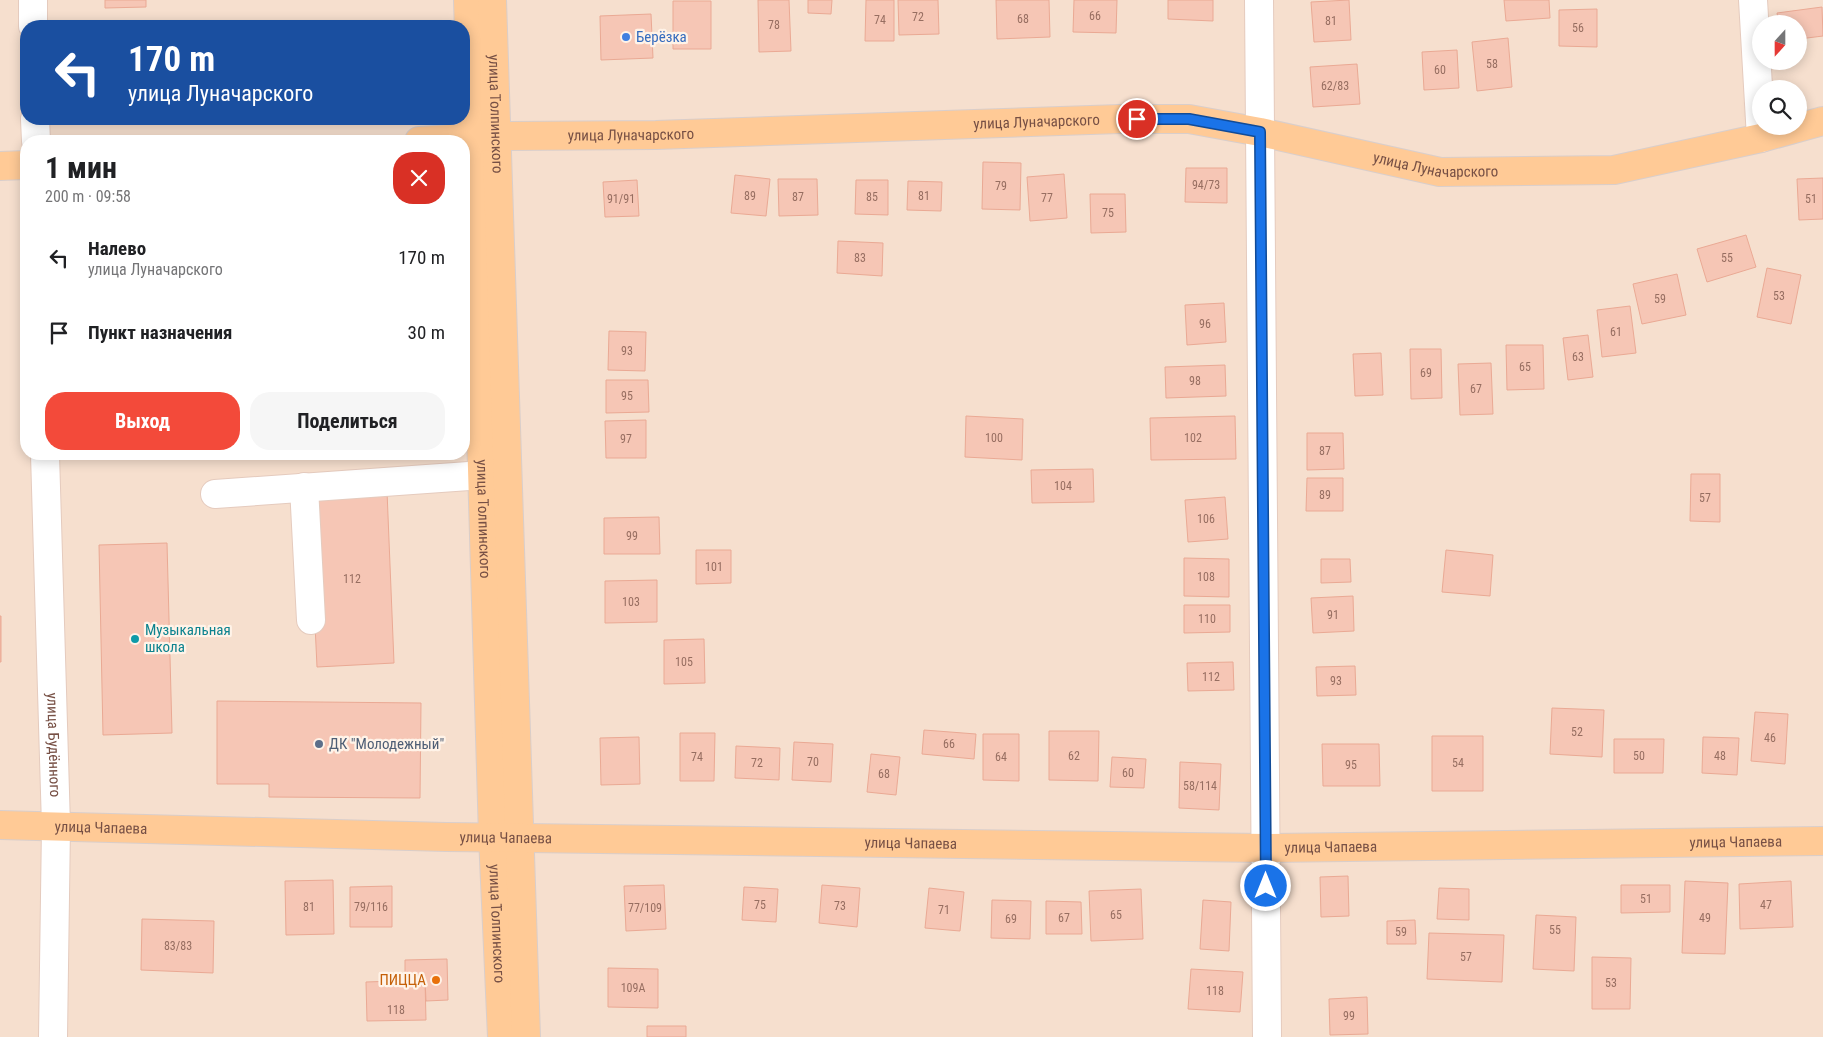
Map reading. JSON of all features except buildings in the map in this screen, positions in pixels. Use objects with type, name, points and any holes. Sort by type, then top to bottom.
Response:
[{"type":"main road","name":"улица Толпинского","points":[[468,0],[484,137],[520,838],[526,1037]]},
{"type":"main road","name":"улица Толпинского","points":[[492,0],[484,137],[483,475],[502,1037]]},
{"type":"main road","name":"улица Луначарского","points":[[470,138],[656,135],[1120,118],[1189,119],[1260,132],[1440,172],[1614,170],[1761,138],[1823,121]]},
{"type":"main road","points":[[0,166],[20,165]]},
{"type":"main road","name":"улица Чапаева","points":[[0,825],[520,838],[1265,848],[1823,841]]},
{"type":"street","points":[[33,0],[33,20]]},
{"type":"street","points":[[1259,0],[1267,1037]]},
{"type":"street","points":[[1753,0],[1761,138]]},
{"type":"street","name":"улица Будённого","points":[[45,460],[56,826],[54,1037]]},
{"type":"street","points":[[215,494],[483,475]]},
{"type":"street","points":[[304,487],[311,620]]},
{"type":"shaded area","points":[[0,0],[1823,0],[1823,1037],[0,1037]]},
{"type":"place","name":"Берёзка","points":[[626,37]]},
{"type":"place","name":"Музыкальная школа","points":[[135,639]]},
{"type":"place","name":"ДК \"Молодежный\"","points":[[319,744]]},
{"type":"place","name":"ПИЦЦА","points":[[436,980]]},
{"type":"route","points":[[1137,119],[1189,119],[1260,132],[1266,886]]}]
